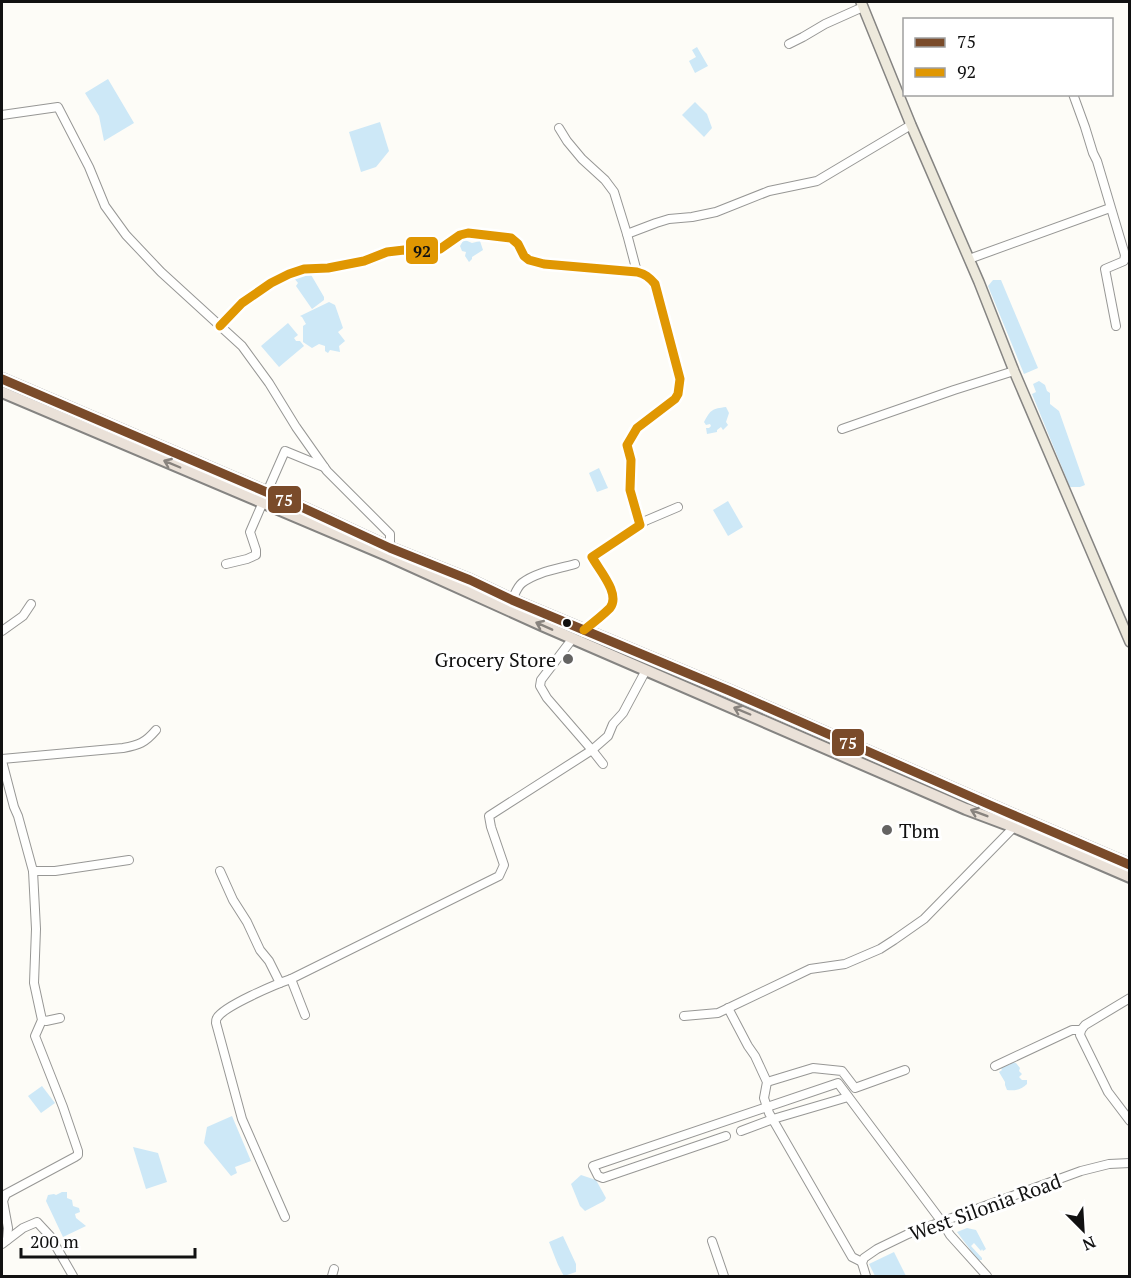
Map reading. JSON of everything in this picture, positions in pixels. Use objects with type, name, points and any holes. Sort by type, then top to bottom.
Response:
[{"type":"highway","points":[[2,379],[573,638],[1130,877]]},
{"type":"highway","points":[[2,392],[470,580],[1130,865]]},
{"type":"highway","points":[[773,725],[779,725],[782,722],[783,716],[779,713]]},
{"type":"highway","points":[[790,732],[787,724],[790,720],[795,720]]},
{"type":"main road","points":[[862,4],[1014,371],[1130,642]]},
{"type":"street","points":[[789,44],[862,4]]},
{"type":"street","points":[[1074,96],[1097,160],[1125,255],[1124,261],[1105,269],[1116,326]]},
{"type":"street","points":[[2,115],[58,107],[105,206],[126,235],[192,302],[242,346],[324,467],[390,534],[390,548]]},
{"type":"street","points":[[627,234],[669,219],[716,212],[769,191],[817,181],[911,125]]},
{"type":"street","points":[[559,128],[582,159],[606,180],[615,192],[637,272]]},
{"type":"street","points":[[969,259],[1110,208]]},
{"type":"street","points":[[220,326],[242,303],[289,274],[304,269],[328,268],[364,261],[387,252],[440,249],[460,235],[468,233],[511,238],[529,260],[544,264],[645,274],[655,284],[680,380],[675,399],[637,428],[627,445],[631,460],[630,490],[639,525]]},
{"type":"street","points":[[842,429],[1014,371]]},
{"type":"street","points":[[226,564],[247,560],[256,555],[250,532],[285,451],[324,467]]},
{"type":"street","points":[[585,630],[614,602],[611,588],[592,557],[645,521],[678,507]]},
{"type":"street","points":[[512,600],[523,582],[538,574],[575,564]]},
{"type":"street","points":[[2,631],[23,616],[32,604]]},
{"type":"street","points":[[573,638],[541,680],[540,686],[547,698],[603,764]]},
{"type":"street","points":[[285,1217],[242,1119],[216,1023],[217,1018],[232,1006],[499,876],[504,865],[489,816],[592,750],[608,736],[646,670]]},
{"type":"street","points":[[4,1242],[8,1228],[3,1201],[6,1194],[78,1155],[78,1147],[35,1036],[42,1020],[34,983],[36,929],[33,871],[2,760],[123,748],[147,741],[156,730]]},
{"type":"street","points":[[684,1016],[718,1013],[810,969],[845,964],[880,949],[924,919],[1014,827]]},
{"type":"street","points":[[33,871],[55,871],[129,860]]},
{"type":"street","points":[[220,871],[260,950],[269,961],[280,982]]},
{"type":"street","points":[[291,979],[305,1015]]},
{"type":"street","points":[[1130,998],[1084,1025],[1080,1035],[1108,1092],[1130,1121]]},
{"type":"street","points":[[728,1008],[767,1082],[764,1098],[772,1119],[852,1257],[862,1262],[866,1276]]},
{"type":"street","points":[[42,1020],[60,1018]]},
{"type":"street","points":[[995,1066],[1072,1030],[1081,1030]]},
{"type":"street","points":[[767,1082],[813,1068],[842,1071],[855,1088],[905,1070]]},
{"type":"street","points":[[726,1136],[603,1178],[598,1176],[593,1166],[838,1083],[950,1235],[987,1276]]},
{"type":"street","points":[[741,1131],[772,1119],[848,1097]]},
{"type":"street","name":"West Silonia Road","points":[[862,1262],[877,1249],[908,1234],[1081,1171],[1109,1164],[1130,1163]]},
{"type":"street","points":[[4,1242],[23,1228],[37,1222],[50,1236],[73,1276]]},
{"type":"street","points":[[712,1241],[724,1276]]},
{"type":"water","points":[[697,47],[708,66],[695,73],[689,61],[696,57],[692,50]]},
{"type":"water","points":[[108,79],[134,123],[104,141],[99,116],[85,93]]},
{"type":"water","points":[[695,102],[707,114],[712,128],[704,137],[682,115]]},
{"type":"water","points":[[380,122],[389,151],[376,167],[361,172],[349,132]]},
{"type":"water","points":[[465,240],[472,243],[480,241],[483,250],[472,257],[469,262],[465,256],[466,252],[462,251],[460,246]]},
{"type":"water","points":[[310,273],[324,297],[324,300],[312,309],[296,286],[298,283],[294,278]]},
{"type":"water","points":[[993,280],[1001,280],[1038,368],[1024,374],[988,286]]},
{"type":"water","points":[[329,302],[335,305],[343,328],[338,332],[345,341],[339,346],[340,352],[330,350],[328,353],[325,351],[325,346],[319,344],[312,348],[303,342],[303,326],[306,324],[300,316]]},
{"type":"water","points":[[288,323],[298,335],[294,338],[296,341],[300,341],[304,346],[279,367],[261,346]]},
{"type":"water","points":[[1039,381],[1050,393],[1050,404],[1059,411],[1085,485],[1070,487],[1032,394],[1036,392],[1033,384]]},
{"type":"water","points":[[726,407],[729,413],[726,422],[728,425],[723,430],[721,427],[717,432],[707,434],[706,428],[711,426],[704,422],[708,414],[712,410]]},
{"type":"water","points":[[599,468],[608,488],[597,492],[589,473]]},
{"type":"water","points":[[728,501],[743,527],[728,536],[713,510]]},
{"type":"water","points":[[1012,1062],[1020,1068],[1019,1071],[1022,1074],[1019,1077],[1027,1080],[1027,1084],[1017,1090],[1007,1090],[999,1072],[1002,1070],[1000,1066],[1004,1063],[1009,1065]]},
{"type":"water","points":[[42,1086],[55,1103],[41,1113],[28,1096]]},
{"type":"water","points":[[232,1116],[251,1161],[235,1167],[237,1173],[231,1176],[204,1143],[207,1127]]},
{"type":"water","points":[[133,1147],[158,1153],[167,1182],[146,1189]]},
{"type":"water","points":[[581,1175],[596,1180],[606,1198],[585,1211],[580,1206],[571,1184]]},
{"type":"water","points":[[67,1192],[67,1198],[72,1200],[73,1206],[79,1208],[80,1212],[75,1214],[76,1218],[86,1226],[63,1237],[46,1201],[48,1195]]},
{"type":"water","points":[[967,1228],[976,1230],[986,1249],[981,1251],[974,1243],[971,1246],[982,1260],[978,1260],[957,1232]]},
{"type":"water","points":[[563,1236],[576,1264],[576,1272],[564,1276],[549,1242]]},
{"type":"water","points":[[894,1252],[906,1276],[875,1276],[869,1264]]},
{"type":"transit line","name":"92","points":[[220,326],[242,303],[289,274],[304,269],[328,268],[364,261],[387,252],[440,249],[460,235],[468,233],[511,238],[529,260],[544,264],[637,272],[649,278],[655,284],[680,379],[678,394],[675,399],[637,428],[627,445],[631,460],[630,490],[640,525],[592,557],[611,589],[613,602],[607,611],[584,630]]},
{"type":"transit line","name":"75","points":[[2,379],[1130,865]]},
{"type":"place","name":"Grocery Store","points":[[568,659]]},
{"type":"place","name":"Tbm","points":[[887,830]]}]
